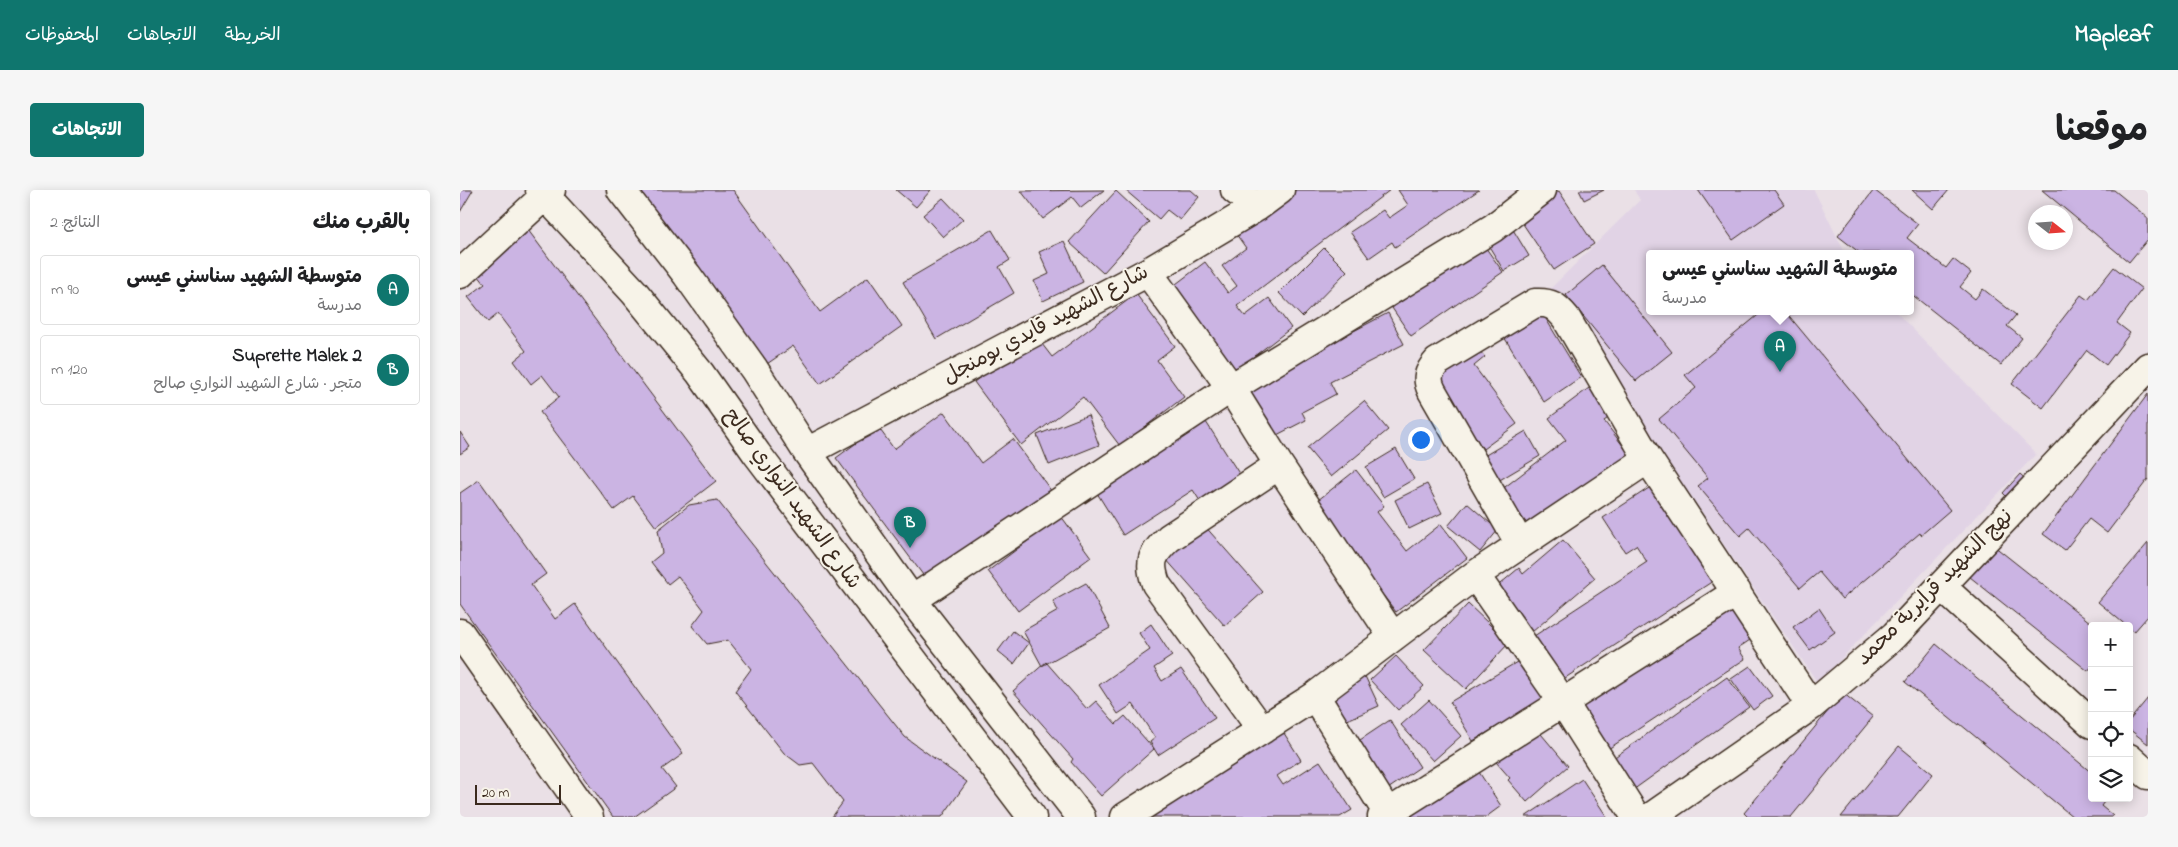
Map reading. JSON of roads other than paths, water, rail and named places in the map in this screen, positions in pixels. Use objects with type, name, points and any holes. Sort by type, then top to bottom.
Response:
[{"type":"street","name":"شارع الشهيد النواري صالح","points":[[621,190],[687,275],[807,452],[912,600],[1081,817]]},
{"type":"street","points":[[1235,190],[1256,207]]},
{"type":"street","name":"شارع الشهيد قايدي بومنجل","points":[[807,452],[1148,272],[1256,207],[1280,190]]},
{"type":"street","points":[[912,600],[1231,388],[1493,228],[1542,190]]},
{"type":"street","name":"شارع الشهيد النواري صالح","points":[[545,192],[634,292],[700,373],[757,454],[1032,817]]},
{"type":"street","points":[[460,274],[545,192]]},
{"type":"street","points":[[1148,272],[1231,388],[1279,465],[1393,637]]},
{"type":"street","points":[[1520,544],[1428,383],[1430,369],[1437,362],[1535,303],[1552,304],[1566,318],[1648,459],[1811,706]]},
{"type":"street","name":"نهج الشهيد قرايرية محمد","points":[[1651,817],[1811,706],[1894,634],[2148,367]]},
{"type":"street","points":[[1125,817],[1315,696],[1475,575],[1648,459]]},
{"type":"street","points":[[1262,730],[1156,584],[1152,571],[1152,561],[1157,549],[1169,538],[1279,465]]},
{"type":"street","points":[[1475,575],[1562,702],[1636,817]]},
{"type":"street","points":[[1941,586],[2088,720]]},
{"type":"street","points":[[1315,696],[1386,816],[1737,592]]},
{"type":"street","points":[[460,633],[589,817]]},
{"type":"street","points":[[2133,762],[2148,775]]},
{"type":"place","name":"متوسطة الشهيد سناسني عيسى","points":[[1780,372]]},
{"type":"place","name":"Suprette Malek 2","points":[[910,548]]}]
